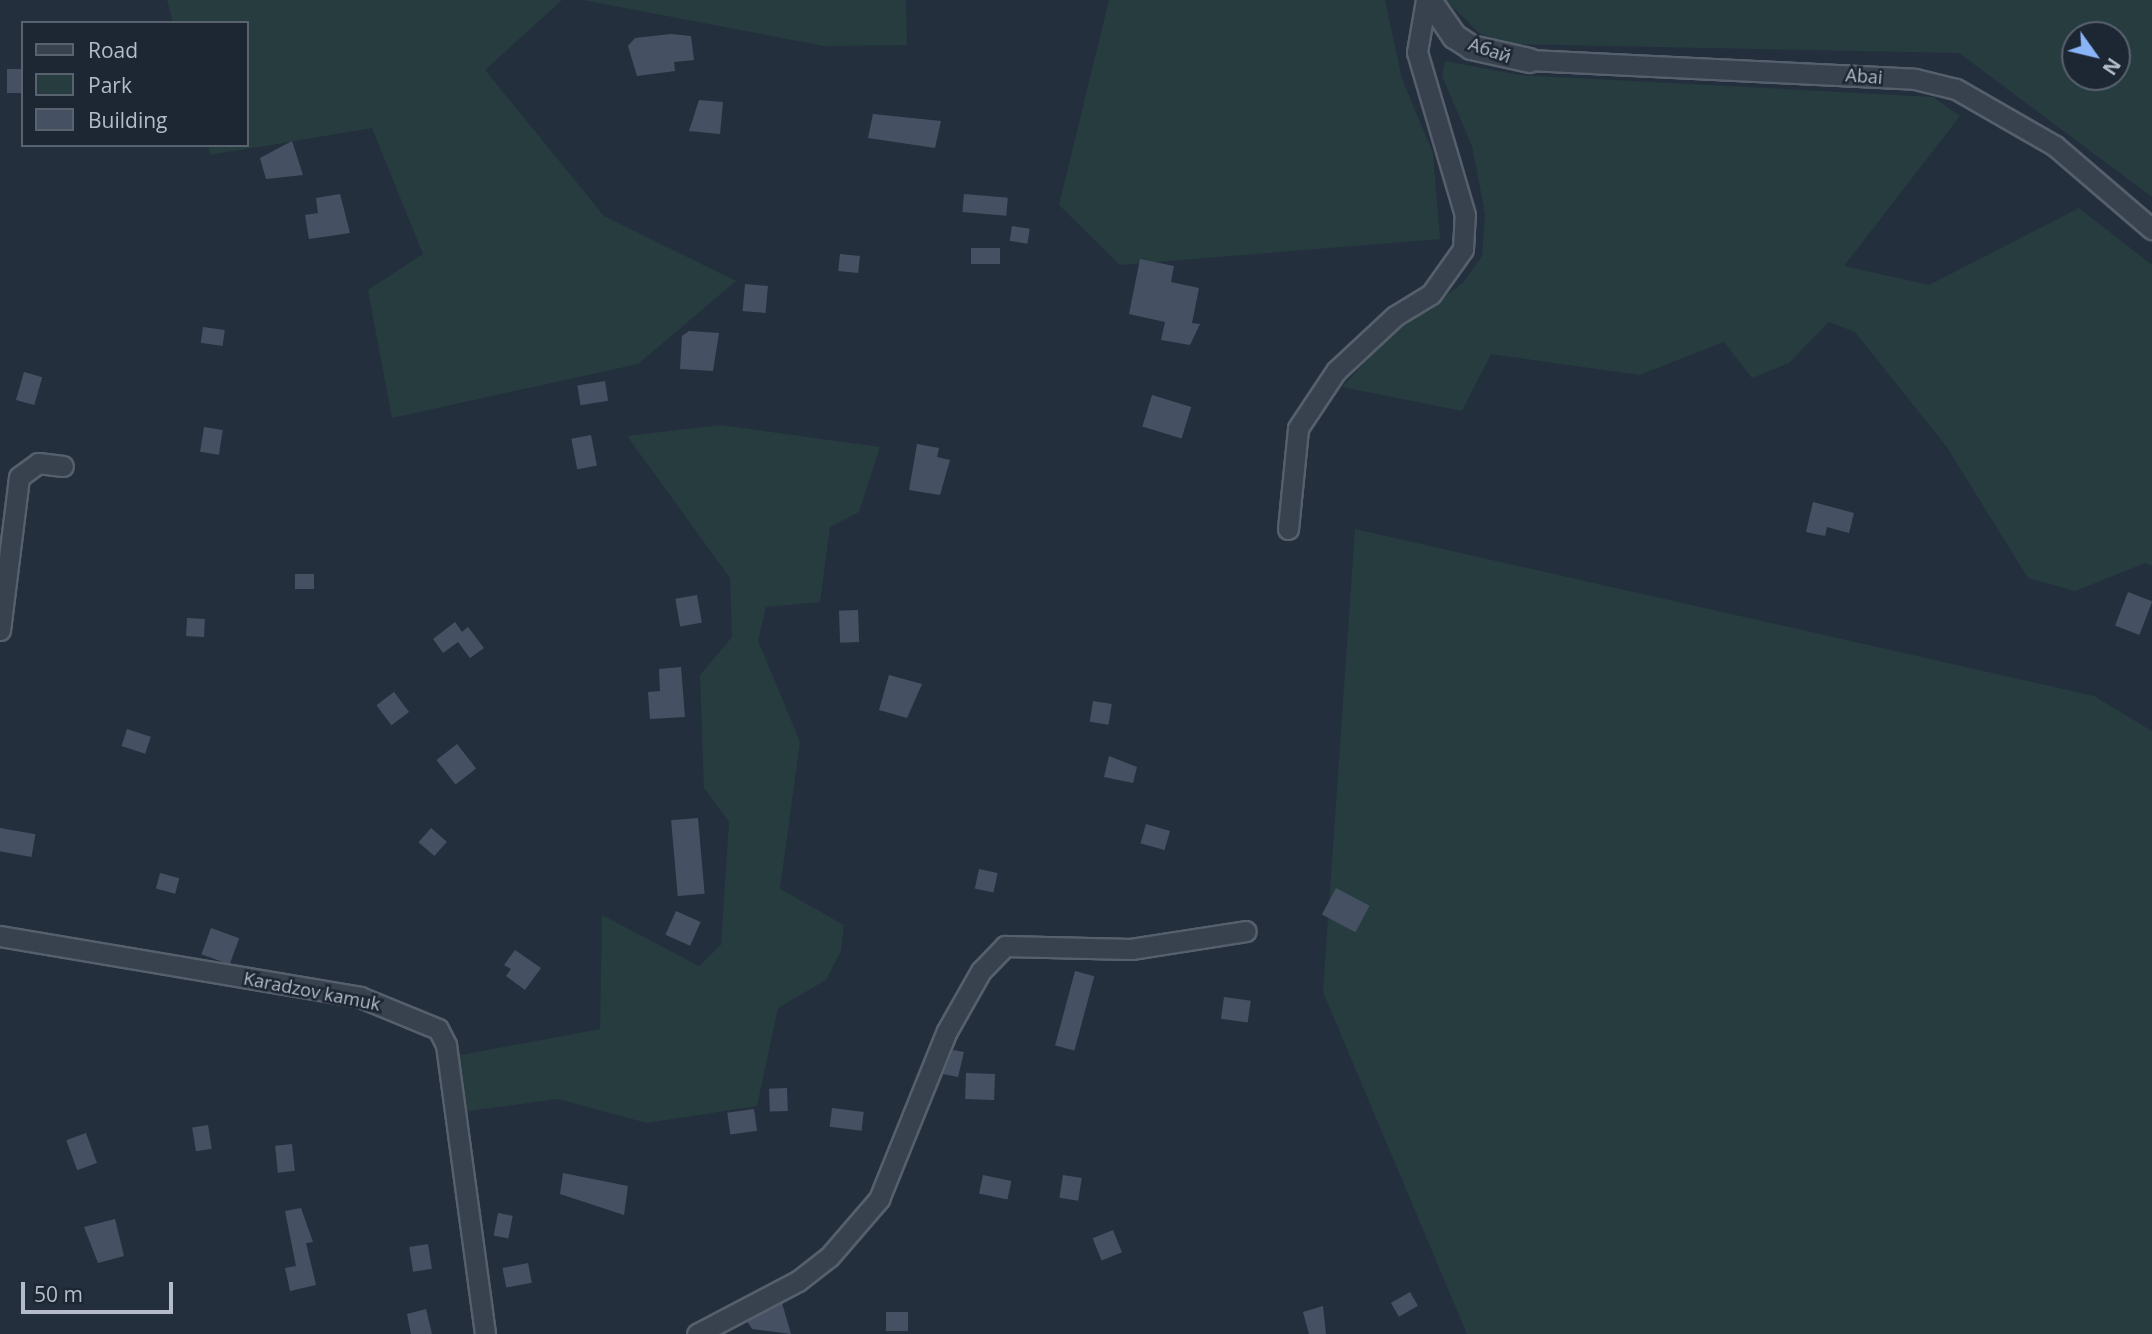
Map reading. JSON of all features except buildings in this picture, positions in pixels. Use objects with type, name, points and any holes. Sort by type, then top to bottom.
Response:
[{"type":"street","name":"Абай","points":[[1428,0],[1454,36],[1471,47],[1528,60]]},
{"type":"street","points":[[1288,529],[1298,428],[1336,371],[1395,316],[1432,294],[1463,249],[1465,215],[1417,52],[1428,0]]},
{"type":"street","name":"Abai","points":[[1528,60],[1915,79],[1956,89],[2055,146],[2152,229]]},
{"type":"street","points":[[0,630],[19,477],[38,463],[63,466]]},
{"type":"street","points":[[697,1334],[798,1281],[829,1257],[879,1199],[947,1031],[981,971],[1005,946],[1131,949],[1246,931]]},
{"type":"street","name":"Karadzov kamuk","points":[[0,936],[360,997],[438,1029],[446,1045],[485,1334]]},
{"type":"green space","points":[[167,0],[562,0],[485,70],[604,216],[736,281],[638,364],[392,418],[368,290],[423,254],[372,128],[210,155],[208,147],[248,147],[248,21],[172,21]]},
{"type":"green space","points":[[583,0],[906,0],[907,45],[824,46]]},
{"type":"green space","points":[[1109,0],[1385,0],[1402,79],[1433,153],[1440,239],[1120,265],[1059,205]]},
{"type":"green space","points":[[1446,0],[2152,0],[2152,197],[1959,53],[1509,44],[1479,33]]},
{"type":"green space","points":[[1445,61],[1520,75],[1933,97],[1960,116],[1844,266],[1929,285],[2079,208],[2152,265],[2152,566],[2145,563],[2075,591],[2028,578],[1946,446],[1855,332],[1829,322],[1789,363],[1752,378],[1724,342],[1639,375],[1491,354],[1462,411],[1342,387],[1388,338],[1463,283],[1482,256],[1485,214],[1472,146],[1442,76]]},
{"type":"green space","points":[[721,425],[880,447],[859,512],[830,527],[820,602],[766,607],[758,641],[800,742],[780,889],[844,925],[841,951],[826,980],[778,1008],[757,1106],[647,1123],[558,1099],[446,1114],[445,1058],[600,1029],[602,915],[699,966],[721,945],[729,822],[704,788],[700,675],[732,637],[730,578],[627,436]]},
{"type":"green space","points":[[1355,529],[2094,696],[2152,731],[2152,1334],[1467,1334],[1323,992]]}]
